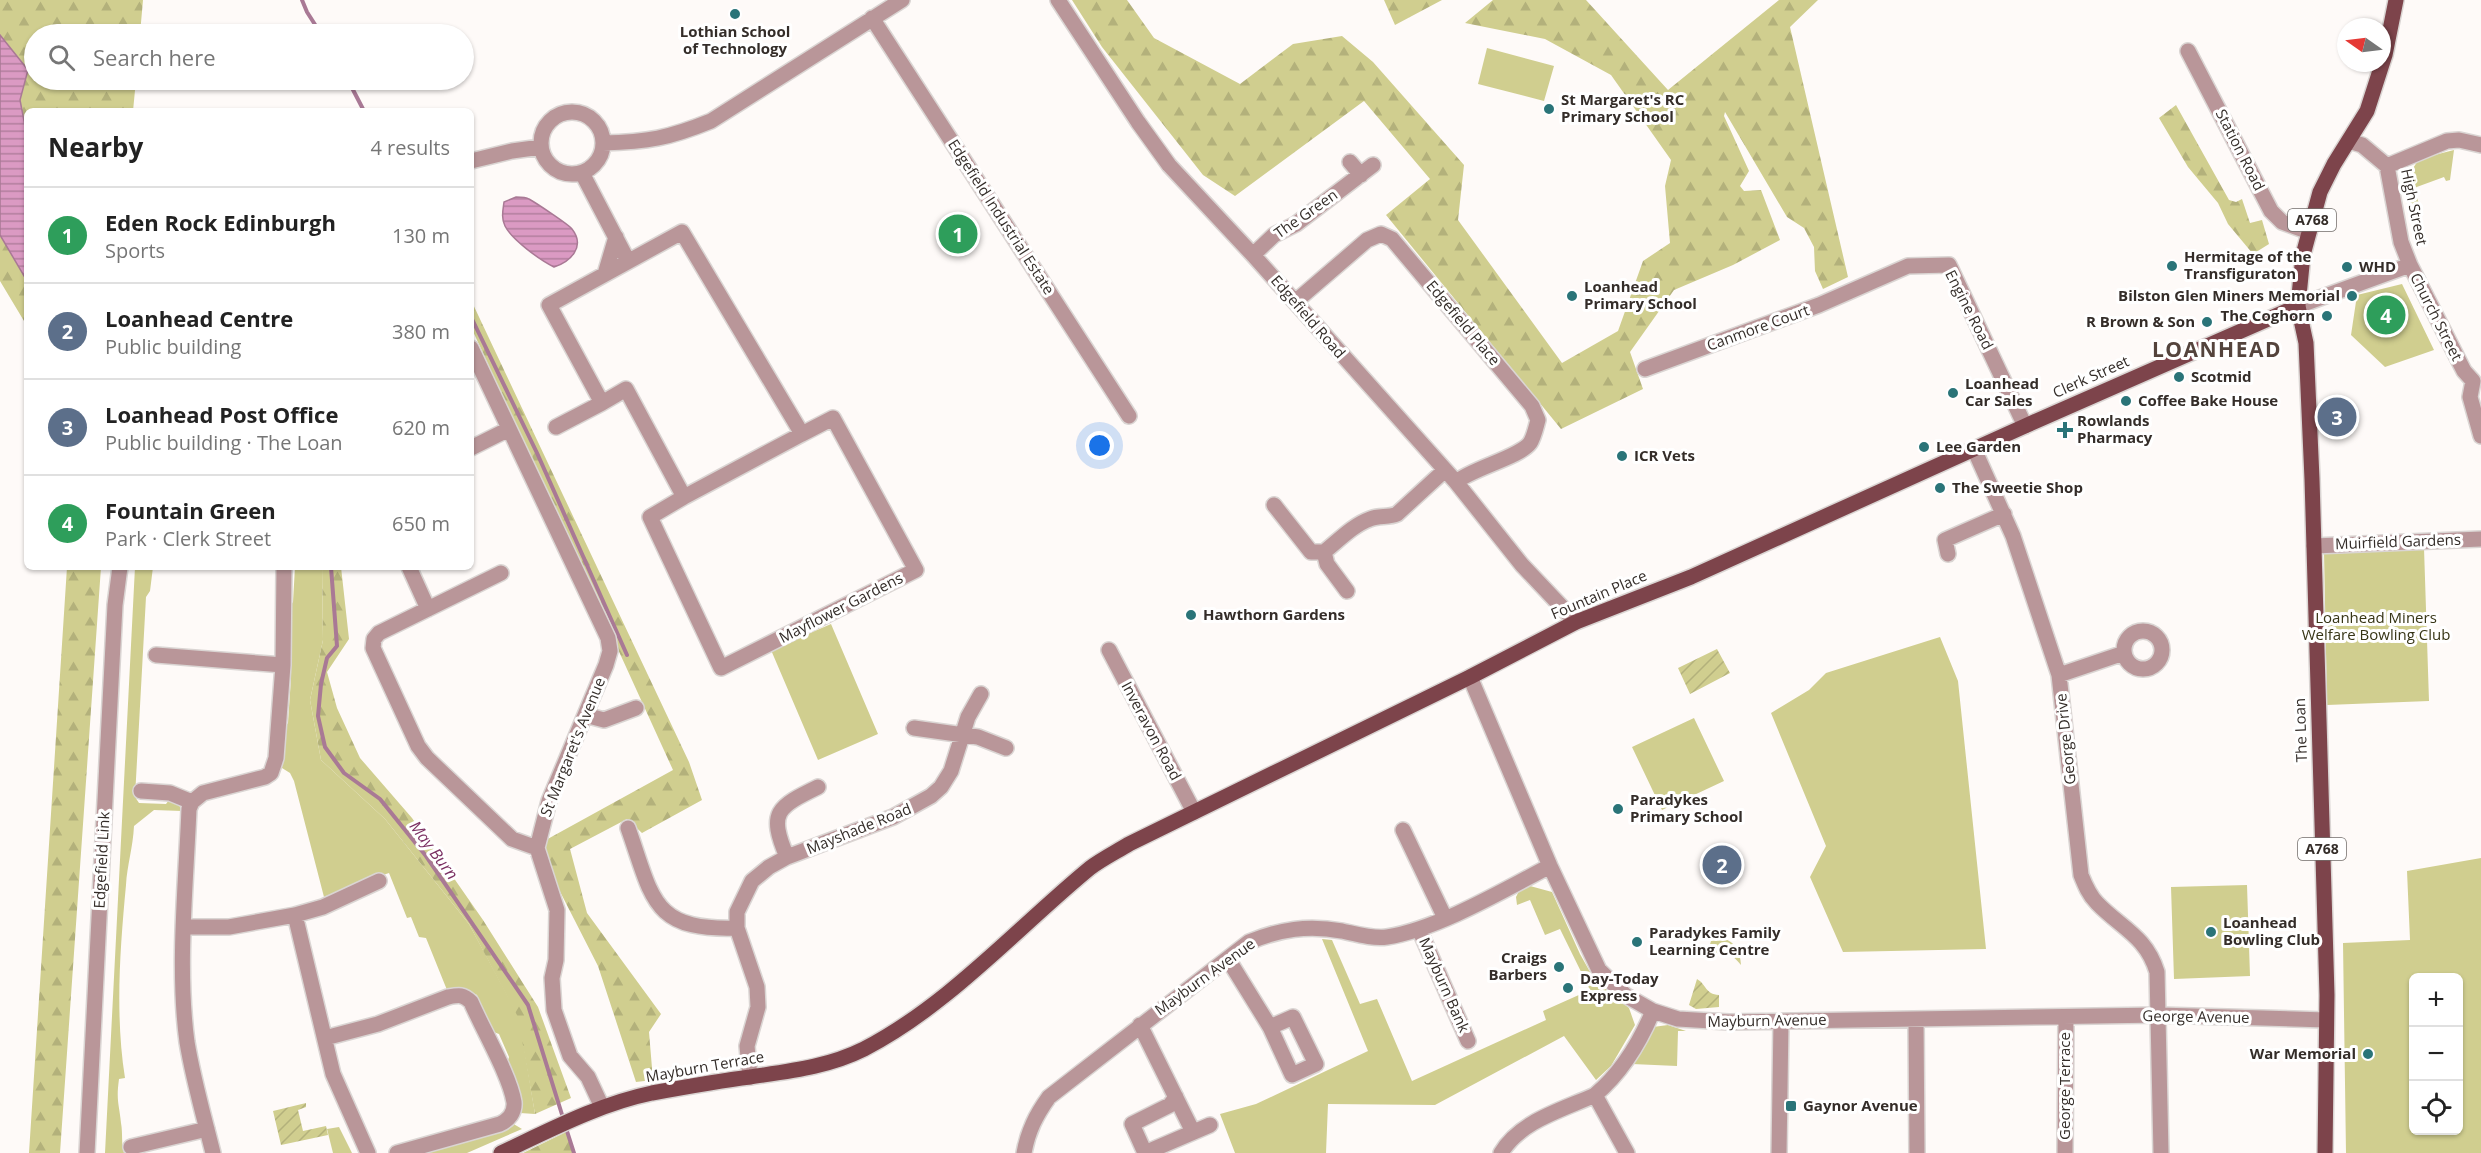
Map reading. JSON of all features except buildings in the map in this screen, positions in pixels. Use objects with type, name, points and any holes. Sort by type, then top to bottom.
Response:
[{"type":"main road","name":"A768","points":[[2298,306],[2303,255],[2320,192],[2367,111],[2385,55],[2396,0]]},
{"type":"main road","name":"Clerk Street","points":[[1857,502],[2298,306]]},
{"type":"main road","name":"The Loan","points":[[2298,306],[2306,343],[2314,546],[2326,1020],[2325,1153]]},
{"type":"main road","name":"Fountain Place","points":[[1194,812],[1470,677],[1576,622],[1691,576],[1857,502]]},
{"type":"main road","name":"Mayburn Terrace","points":[[501,1153],[602,1107],[652,1094],[798,1071],[840,1059],[864,1048],[910,1020],[986,962],[1092,867],[1129,844],[1194,812]]},
{"type":"street","points":[[603,142],[644,142],[679,134],[711,121],[902,0]]},
{"type":"street","name":"Edgefield Road","points":[[1058,0],[1169,165],[1254,255],[1450,476],[1522,565],[1576,622]]},
{"type":"street","name":"Edgefield Industrial Estate","points":[[872,18],[1129,416]]},
{"type":"street","name":"Station Road","points":[[2188,51],[2271,212],[2282,222],[2309,232]]},
{"type":"street","points":[[569,112],[589,117],[596,124],[603,142],[597,162],[582,173],[574,175],[557,171],[546,161],[541,147],[541,137],[551,120],[569,112]]},
{"type":"street","points":[[2387,166],[2446,141],[2459,140],[2481,145]]},
{"type":"street","name":"High Street","points":[[2349,141],[2362,145],[2387,166],[2401,242],[2410,265]]},
{"type":"street","points":[[474,160],[541,147]]},
{"type":"street","points":[[1350,162],[1361,175]]},
{"type":"street","name":"The Green","points":[[1254,255],[1274,235],[1296,224],[1373,165]]},
{"type":"street","points":[[582,173],[628,261]]},
{"type":"street","points":[[556,427],[602,403],[626,389],[684,497],[802,434],[682,232],[549,305],[602,403]]},
{"type":"street","name":"Edgefield Place","points":[[1294,302],[1367,240],[1381,234],[1392,239],[1533,406],[1538,420],[1530,443],[1518,451],[1465,475],[1450,476],[1397,514],[1390,517],[1374,517],[1364,521],[1324,552]]},
{"type":"street","points":[[605,274],[616,237]]},
{"type":"street","name":"Engine Road","points":[[1871,284],[1908,266],[1949,265],[2025,426]]},
{"type":"street","name":"Clerk Street","points":[[2298,306],[2410,265]]},
{"type":"street","name":"Church Street","points":[[2410,265],[2464,371],[2477,381],[2470,397],[2481,435]]},
{"type":"street","name":"Canmore Court","points":[[1645,369],[1871,284]]},
{"type":"street","name":"St Margaret's Avenue","points":[[474,354],[608,638],[610,651],[549,801],[537,848]]},
{"type":"street","name":"Mayflower Gardens","points":[[684,497],[650,517],[722,668],[916,570],[833,418],[802,434]]},
{"type":"street","points":[[474,446],[509,429]]},
{"type":"street","name":"George Drive","points":[[1974,449],[2013,536],[2059,675],[2081,875],[2097,904],[2141,940],[2153,959],[2157,972],[2162,1153]]},
{"type":"street","points":[[1274,505],[1311,552],[1324,552],[1327,564],[1347,591]]},
{"type":"street","points":[[1948,554],[1945,540],[2004,514]]},
{"type":"street","name":"Muirfield Gardens","points":[[2314,546],[2481,539]]},
{"type":"street","name":"Edgefield Link","points":[[87,1153],[120,570]]},
{"type":"street","points":[[213,1153],[187,1042],[184,977],[189,809],[192,802],[202,793],[265,777],[272,772],[276,758],[283,665],[284,570]]},
{"type":"street","points":[[410,570],[428,609]]},
{"type":"street","points":[[501,573],[379,633],[374,639],[374,648],[418,746],[512,839],[537,848],[557,910],[556,960],[552,978],[554,1010],[570,1056],[588,1077],[602,1107]]},
{"type":"street","name":"Inveravon Road","points":[[1109,650],[1194,812]]},
{"type":"street","points":[[2059,675],[2124,653]]},
{"type":"street","points":[[156,655],[283,665]]},
{"type":"street","name":"Mayburn Avenue","points":[[1470,677],[1550,866],[1599,970],[1625,996],[1653,1011],[1678,1019],[1701,1022],[2066,1018]]},
{"type":"street","name":"Mayshade Road","points":[[737,928],[737,912],[752,880],[769,867],[787,857],[893,817],[924,801],[941,787],[951,771],[968,717],[981,694]]},
{"type":"street","points":[[585,716],[604,720],[636,708]]},
{"type":"street","points":[[914,728],[978,737],[1006,748]]},
{"type":"street","name":"Mayshade Road","points":[[787,857],[777,833],[777,819],[782,809],[791,800],[819,787]]},
{"type":"street","points":[[141,791],[170,793],[192,802]]},
{"type":"street","points":[[1403,830],[1445,918]]},
{"type":"street","points":[[634,835],[650,889],[660,908],[672,919],[689,926],[708,929],[737,928],[757,987],[758,1007],[747,1046],[750,1077]]},
{"type":"street","name":"Mayburn Avenue","points":[[1024,1153],[1035,1115],[1049,1097],[1249,942],[1269,933],[1292,928],[1313,927],[1385,937],[1419,929],[1550,866]]},
{"type":"street","points":[[185,927],[229,927],[296,915],[323,907],[379,881]]},
{"type":"street","points":[[296,915],[336,1081],[368,1153]]},
{"type":"street","name":"Mayburn Bank","points":[[1419,929],[1468,1041]]},
{"type":"street","points":[[1228,959],[1236,968],[1270,1027]]},
{"type":"street","points":[[325,1038],[378,1024],[448,997],[465,996],[471,1002],[506,1078],[514,1109],[507,1121],[500,1124],[419,1150],[397,1153]]},
{"type":"street","points":[[1501,1153],[1507,1142],[1520,1130],[1595,1095],[1616,1076],[1653,1011]]},
{"type":"street","name":"George Avenue","points":[[2066,1018],[2159,1015],[2326,1020]]},
{"type":"street","name":"George Terrace","points":[[2065,1153],[2066,1018]]},
{"type":"street","points":[[1916,1019],[1917,1153]]},
{"type":"street","points":[[1779,1153],[1781,1021]]},
{"type":"street","points":[[1140,1025],[1193,1132]]},
{"type":"street","points":[[1595,1095],[1627,1153]]},
{"type":"street","points":[[1176,1097],[1170,1105],[1132,1124],[1145,1153],[1210,1125]]},
{"type":"street","points":[[131,1147],[207,1129]]},
{"type":"green space","points":[[0,0],[143,0],[141,24],[24,24],[24,90],[135,90],[133,108],[24,108],[24,321],[0,281]]},
{"type":"green space","points":[[1072,0],[1127,0],[1154,38],[1240,84],[1293,44],[1342,36],[1373,62],[1464,165],[1458,220],[1562,363],[1618,331],[1643,261],[1670,243],[1665,186],[1671,160],[1611,75],[1545,39],[1465,23],[1493,0],[1586,0],[1668,90],[1779,0],[1818,0],[1790,27],[1848,277],[1823,289],[1815,271],[1814,247],[1804,228],[1787,217],[1725,112],[1724,116],[1749,171],[1740,186],[1744,191],[1761,190],[1780,240],[1733,265],[1674,290],[1630,352],[1643,389],[1561,429],[1386,215],[1430,179],[1364,101],[1235,196],[1203,175],[1102,47]]},
{"type":"green space","points":[[1384,0],[1442,0],[1395,25]]},
{"type":"green space","points":[[1487,48],[1554,66],[1544,101],[1478,84]]},
{"type":"green space","points":[[2176,105],[2229,200],[2236,202],[2242,199],[2250,223],[2262,220],[2269,244],[2253,254],[2228,224],[2218,203],[2188,167],[2159,118]]},
{"type":"green space","points":[[2454,150],[2450,180],[2446,181],[2444,177],[2414,188],[2419,204],[2411,206],[2406,179],[2419,159]]},
{"type":"green space","points":[[2402,284],[2434,350],[2385,367],[2351,335],[2357,295]]},
{"type":"green space","points":[[474,306],[689,762],[702,800],[642,833],[627,819],[570,849],[587,913],[661,1014],[649,1032],[653,1080],[636,1082],[598,966],[549,870],[544,841],[673,770],[474,334]]},
{"type":"green space","name":"Loanhead Miners Welfare Bowling Club","points":[[2424,548],[2429,701],[2327,705],[2324,552]]},
{"type":"green space","points":[[67,570],[101,570],[60,1153],[29,1153]]},
{"type":"green space","points":[[135,570],[153,570],[150,591],[146,597],[135,797],[139,803],[166,804],[169,800],[179,805],[182,811],[154,810],[134,826],[122,933],[119,1006],[125,1078],[119,1079],[118,1097],[124,1153],[105,1153]]},
{"type":"green space","points":[[295,570],[322,570],[323,640],[310,700],[321,760],[385,819],[469,924],[519,1017],[535,1114],[520,1113],[507,1064],[509,1057],[499,1034],[491,1031],[477,995],[462,988],[447,990],[426,938],[419,937],[411,917],[407,918],[389,873],[380,876],[378,874],[324,897],[294,781],[290,773],[282,768],[284,728],[288,723],[291,678],[287,674],[289,608],[293,602]]},
{"type":"green space","points":[[322,570],[341,570],[349,639],[327,672],[337,708],[360,758],[412,818],[483,920],[538,1007],[571,1098],[535,1114],[518,1017],[469,924],[385,819],[321,760],[310,700],[323,640]]},
{"type":"green space","points":[[831,624],[878,734],[818,760],[771,650]]},
{"type":"green space","points":[[1940,637],[1958,681],[1986,949],[1843,952],[1810,877],[1826,846],[1771,713],[1809,690],[1826,673]]},
{"type":"green space","points":[[1717,649],[1730,673],[1690,694],[1678,668]]},
{"type":"green space","points":[[1694,718],[1724,781],[1662,810],[1632,747]]},
{"type":"green space","points":[[2481,858],[2481,1153],[2346,1153],[2343,943],[2410,940],[2407,871]]},
{"type":"green space","name":"Loanhead Bowling Club","points":[[2247,885],[2250,976],[2174,979],[2171,887]]},
{"type":"green space","points":[[1530,886],[1552,892],[1594,979],[1629,1008],[1635,1025],[1611,1066],[1596,1080],[1564,1036],[1435,1105],[1328,1104],[1326,1153],[1235,1153],[1220,1114],[1256,1104],[1368,1051],[1322,939],[1332,940],[1360,1004],[1377,999],[1412,1081],[1546,1020],[1543,1011],[1590,990],[1560,929],[1545,935],[1530,900],[1517,905],[1516,897],[1519,891]]},
{"type":"green space","points":[[1723,938],[1736,948],[1741,965],[1732,956],[1708,951],[1711,941]]},
{"type":"green space","points":[[1697,979],[1709,991],[1719,995],[1719,1007],[1696,1009],[1689,1005]]},
{"type":"green space","points":[[1668,1025],[1686,1031],[1678,1031],[1677,1066],[1632,1064],[1653,1027]]},
{"type":"green space","points":[[306,1103],[306,1107],[298,1110],[303,1131],[326,1126],[328,1135],[281,1145],[273,1111]]},
{"type":"green space","points":[[512,1123],[522,1129],[467,1153],[427,1153],[431,1149]]},
{"type":"green space","points":[[339,1127],[352,1153],[333,1153],[327,1129]]},
{"type":"green space","points":[[566,1132],[574,1153],[523,1153]]},
{"type":"shaded area","points":[[0,35],[24,65],[24,85],[20,100],[24,121],[24,276],[0,235]]},
{"type":"shaded area","points":[[516,197],[529,199],[572,229],[576,236],[577,248],[570,258],[554,267],[534,255],[514,237],[505,226],[503,214],[504,202]]},
{"type":"waterway","points":[[302,0],[315,24]]},
{"type":"waterway","points":[[353,90],[362,108]]},
{"type":"waterway","points":[[474,323],[537,453],[627,655]]},
{"type":"waterway","name":"May Burn","points":[[331,570],[337,646],[327,658],[321,684],[318,716],[325,747],[344,773],[380,799],[426,856],[528,1005],[564,1121]]},
{"type":"waterway","name":"May Burn","points":[[566,1128],[574,1153]]},
{"type":"place","name":"Lothian School of Technology","points":[[735,14]]},
{"type":"place","name":"St Margaret's RC Primary School","points":[[1549,109]]},
{"type":"place","name":"Eden Rock Edinburgh","points":[[958,234]]},
{"type":"place","name":"Hermitage of the Transfiguraton","points":[[2172,266]]},
{"type":"place","name":"WHD","points":[[2347,267]]},
{"type":"place","name":"Loanhead Primary School","points":[[1572,296]]},
{"type":"place","name":"Bilston Glen Miners Memorial","points":[[2352,296]]},
{"type":"place","name":"Fountain Green","points":[[2386,315]]},
{"type":"place","name":"The Coghorn","points":[[2327,316]]},
{"type":"place","name":"R Brown & Son","points":[[2207,322]]},
{"type":"place","name":"Scotmid","points":[[2179,377]]},
{"type":"place","name":"Loanhead Car Sales","points":[[1953,393]]},
{"type":"place","name":"Coffee Bake House","points":[[2126,401]]},
{"type":"place","name":"Loanhead Post Office","points":[[2337,417]]},
{"type":"place","name":"Rowlands Pharmacy","points":[[2065,430]]},
{"type":"place","name":"Lee Garden","points":[[1924,447]]},
{"type":"place","name":"ICR Vets","points":[[1622,456]]},
{"type":"place","name":"The Sweetie Shop","points":[[1940,488]]},
{"type":"place","name":"Hawthorn Gardens","points":[[1191,615]]},
{"type":"place","name":"Paradykes Primary School","points":[[1618,809]]},
{"type":"place","name":"Loanhead Centre","points":[[1722,865]]},
{"type":"place","name":"Loanhead Bowling Club","points":[[2211,932]]},
{"type":"place","name":"Paradykes Family Learning Centre","points":[[1637,942]]},
{"type":"place","name":"Craigs Barbers","points":[[1559,967]]},
{"type":"place","name":"Day-Today Express","points":[[1568,988]]},
{"type":"place","name":"War Memorial","points":[[2368,1054]]},
{"type":"place","name":"Gaynor Avenue","points":[[1791,1106]]},
{"type":"district","name":"LOANHEAD","points":[[2217,350]]}]
